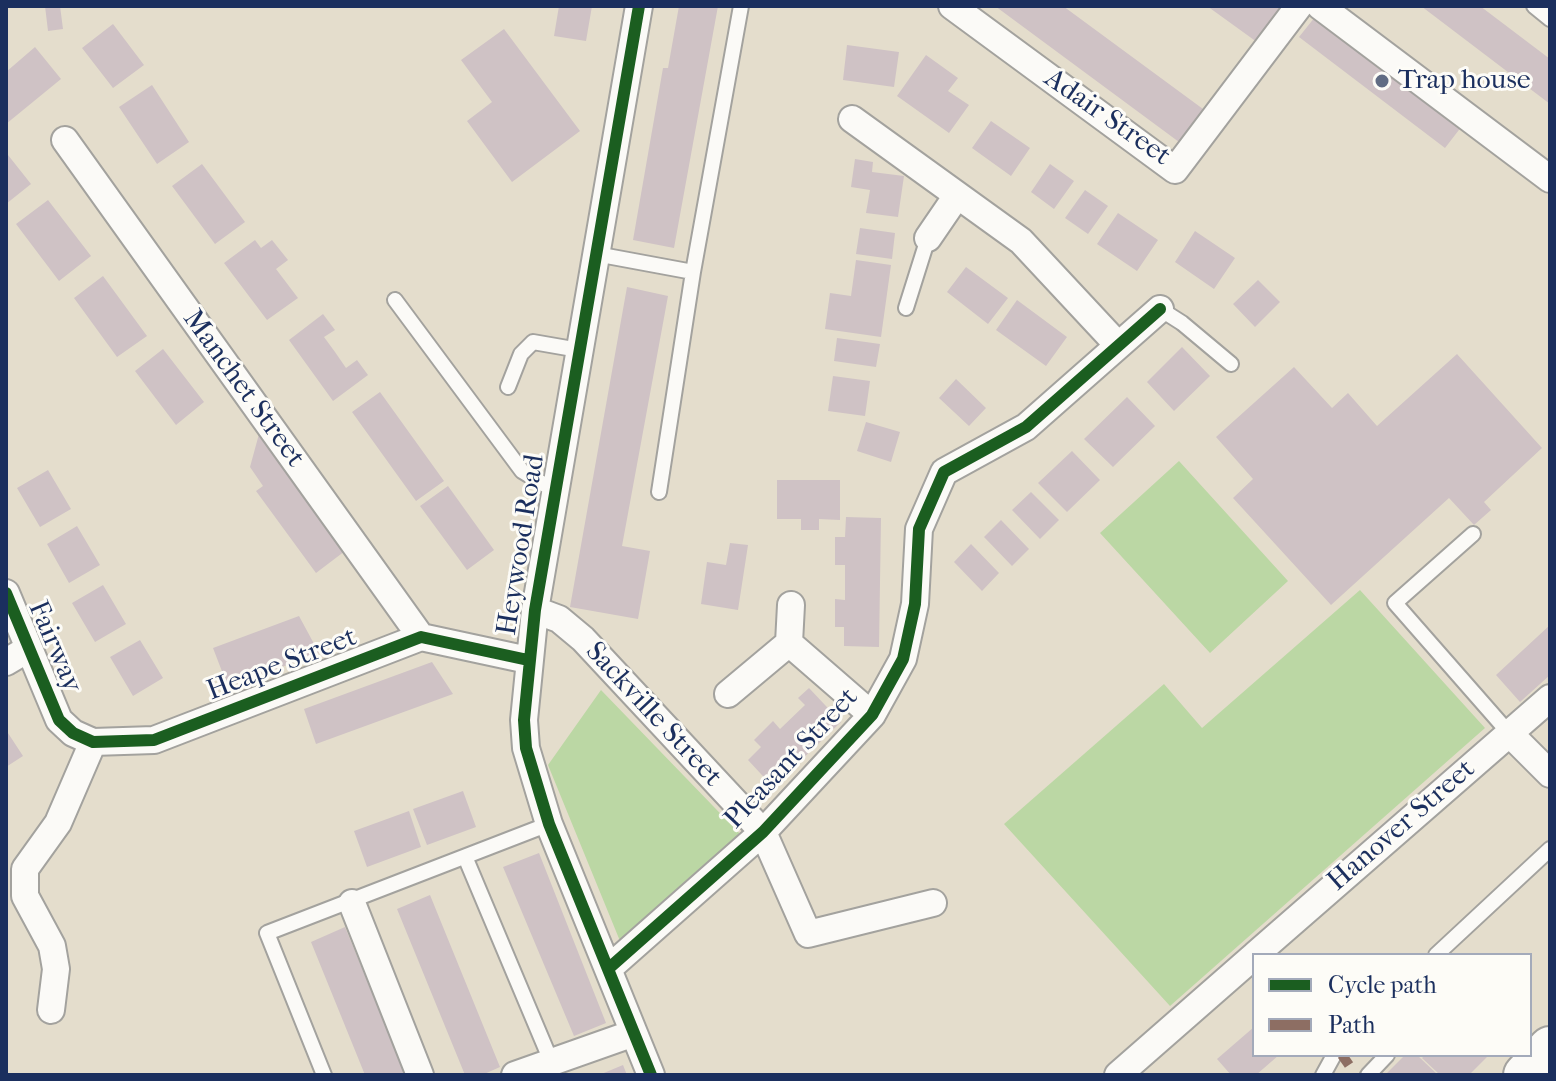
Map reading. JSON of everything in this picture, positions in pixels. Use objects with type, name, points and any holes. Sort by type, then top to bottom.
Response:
[{"type":"main road","points":[[1525,1075],[1550,1048]]},
{"type":"street","name":"Heywood Road","points":[[639,6],[535,610],[528,660],[526,748],[549,824],[651,1075]]},
{"type":"street","name":"Adair Street","points":[[952,6],[1175,170],[1299,6]]},
{"type":"street","points":[[1320,6],[1550,179]]},
{"type":"street","points":[[852,119],[1021,241],[1118,345]]},
{"type":"street","name":"Manchet Street","points":[[65,140],[421,637]]},
{"type":"street","points":[[928,238],[956,197]]},
{"type":"street","name":"Pleasant Street","points":[[608,969],[763,832],[872,715],[903,659],[915,604],[919,529],[944,472],[1026,427],[1160,309]]},
{"type":"street","name":"Fairway","points":[[6,593],[17,656],[59,720],[73,733],[93,742]]},
{"type":"street","points":[[728,694],[789,643],[791,605]]},
{"type":"street","name":"Sackville Street","points":[[535,610],[559,619],[583,639],[763,832],[808,934],[933,903]]},
{"type":"street","points":[[421,637],[528,660]]},
{"type":"street","name":"Heape Street","points":[[93,742],[154,740],[421,637]]},
{"type":"street","points":[[789,643],[872,715]]},
{"type":"street","name":"Hanover Street","points":[[1258,953],[1550,698]]},
{"type":"street","points":[[1509,733],[1550,774]]},
{"type":"street","points":[[51,1010],[56,969],[52,946],[25,896],[25,869],[58,823],[93,742]]},
{"type":"street","points":[[352,903],[420,1075]]},
{"type":"street","name":"Hanover Street","points":[[1118,1075],[1252,959]]},
{"type":"street","points":[[515,1075],[634,1033]]},
{"type":"lane","points":[[659,492],[693,272],[741,6]]},
{"type":"lane","points":[[1534,6],[1550,19]]},
{"type":"lane","points":[[906,308],[928,238]]},
{"type":"lane","points":[[596,254],[693,272]]},
{"type":"lane","points":[[395,300],[522,471],[555,491]]},
{"type":"lane","points":[[1160,309],[1182,323],[1231,364]]},
{"type":"lane","points":[[508,387],[521,354],[533,342],[579,350]]},
{"type":"lane","points":[[1473,534],[1395,603],[1509,733]]},
{"type":"lane","points":[[324,1075],[267,933],[466,859],[549,824]]},
{"type":"lane","points":[[1438,953],[1550,849]]},
{"type":"lane","points":[[466,859],[551,1061]]},
{"type":"lane","points":[[1323,1075],[1333,1057]]},
{"type":"lane","points":[[1368,1075],[1385,1057]]},
{"type":"green space","points":[[1179,461],[1288,581],[1210,653],[1100,533]]},
{"type":"green space","points":[[1360,590],[1485,728],[1170,1006],[1004,824],[1164,684],[1202,728]]},
{"type":"green space","points":[[601,690],[742,836],[620,941],[548,765]]},
{"type":"building","points":[[45,6],[60,6],[63,29],[48,31]]},
{"type":"building","points":[[559,6],[592,6],[586,41],[554,36]]},
{"type":"building","points":[[679,6],[718,6],[674,248],[633,240],[663,68],[668,68]]},
{"type":"building","points":[[995,6],[1063,6],[1203,109],[1179,142]]},
{"type":"building","points":[[1207,6],[1275,6],[1284,12],[1261,45]]},
{"type":"building","points":[[1421,6],[1480,6],[1550,59],[1550,104]]},
{"type":"building","name":"Trap house","points":[[1319,12],[1462,126],[1445,148],[1299,37]]},
{"type":"building","points":[[113,24],[144,65],[113,88],[82,48]]},
{"type":"building","points":[[504,29],[580,131],[512,182],[467,121],[492,102],[461,60]]},
{"type":"building","points":[[847,45],[899,52],[894,87],[843,80]]},
{"type":"building","points":[[35,47],[61,79],[6,124],[6,72]]},
{"type":"building","points":[[926,55],[958,78],[948,91],[969,105],[949,133],[897,96]]},
{"type":"building","points":[[152,85],[189,142],[157,164],[119,107]]},
{"type":"building","points":[[991,121],[1030,148],[1011,176],[972,148]]},
{"type":"building","points":[[6,156],[31,184],[6,204]]},
{"type":"building","points":[[855,159],[873,162],[872,172],[904,176],[898,217],[866,213],[870,190],[851,187]]},
{"type":"building","points":[[202,164],[245,222],[215,244],[172,186]]},
{"type":"building","points":[[1050,164],[1074,181],[1054,209],[1031,192]]},
{"type":"building","points":[[1085,190],[1108,206],[1088,234],[1065,218]]},
{"type":"building","points":[[48,200],[91,256],[59,281],[16,224]]},
{"type":"building","points":[[1118,213],[1158,240],[1137,271],[1097,244]]},
{"type":"building","points":[[860,228],[895,233],[892,259],[856,254]]},
{"type":"building","points":[[1195,231],[1235,258],[1214,289],[1175,262]]},
{"type":"building","points":[[255,240],[261,248],[272,240],[288,260],[276,269],[298,298],[267,320],[224,263]]},
{"type":"building","points":[[856,260],[891,265],[881,337],[825,329],[830,293],[851,296]]},
{"type":"building","points":[[966,267],[1008,298],[988,324],[947,292]]},
{"type":"building","points":[[103,276],[147,336],[117,357],[74,298]]},
{"type":"building","points":[[1258,280],[1280,302],[1255,327],[1233,304]]},
{"type":"building","points":[[627,287],[668,296],[622,546],[650,551],[638,619],[570,607]]},
{"type":"building","points":[[1017,300],[1067,337],[1046,366],[996,330]]},
{"type":"building","points":[[323,314],[335,330],[324,337],[346,368],[357,360],[368,375],[333,401],[289,340]]},
{"type":"building","points":[[837,338],[880,344],[876,367],[834,361]]},
{"type":"building","points":[[1182,347],[1210,376],[1174,411],[1147,382]]},
{"type":"building","points":[[163,349],[204,402],[176,425],[135,371]]},
{"type":"building","points":[[1457,354],[1542,448],[1484,502],[1491,510],[1474,525],[1449,498],[1331,605],[1233,498],[1253,479],[1216,437],[1294,367],[1332,408],[1348,393],[1377,426]]},
{"type":"building","points":[[833,376],[870,381],[865,416],[828,411]]},
{"type":"building","points":[[956,379],[986,408],[969,426],[939,398]]},
{"type":"building","points":[[380,392],[444,481],[416,501],[352,412]]},
{"type":"building","points":[[1127,397],[1155,426],[1113,467],[1084,439]]},
{"type":"building","points":[[866,422],[900,432],[891,462],[857,451]]},
{"type":"building","points":[[259,434],[345,551],[316,573],[256,491],[263,486],[250,467]]},
{"type":"building","points":[[1072,451],[1100,480],[1067,512],[1038,483]]},
{"type":"building","points":[[48,470],[71,509],[40,527],[17,488]]},
{"type":"building","points":[[777,480],[840,480],[840,520],[819,519],[819,530],[801,530],[801,519],[777,519]]},
{"type":"building","points":[[448,486],[494,550],[467,570],[420,506]]},
{"type":"building","points":[[1031,492],[1059,520],[1040,539],[1012,510]]},
{"type":"building","points":[[846,517],[881,518],[879,647],[844,646],[844,627],[835,627],[835,599],[845,600],[845,565],[835,565],[835,537],[845,537]]},
{"type":"building","points":[[1001,520],[1029,549],[1012,566],[984,537]]},
{"type":"building","points":[[77,526],[100,565],[69,583],[47,544]]},
{"type":"building","points":[[730,543],[748,545],[738,610],[701,604],[707,562],[726,565]]},
{"type":"building","points":[[971,544],[999,573],[982,591],[954,562]]},
{"type":"building","points":[[103,585],[126,624],[95,642],[72,603]]},
{"type":"building","points":[[299,616],[319,653],[228,687],[213,648]]},
{"type":"building","points":[[1550,625],[1550,675],[1520,702],[1496,675]]},
{"type":"building","points":[[140,640],[163,678],[133,696],[110,657]]},
{"type":"building","points":[[432,662],[453,694],[316,744],[304,709]]},
{"type":"building","points":[[809,688],[841,722],[773,787],[748,760],[761,747],[754,740],[773,721],[780,729],[805,705],[798,698]]},
{"type":"building","points":[[6,730],[23,756],[6,767]]},
{"type":"building","points":[[463,791],[476,827],[427,845],[413,809]]},
{"type":"building","points":[[409,811],[421,847],[367,867],[354,831]]},
{"type":"building","points":[[539,853],[606,1023],[574,1036],[503,867]]},
{"type":"building","points":[[430,895],[500,1067],[482,1075],[465,1075],[397,909]]},
{"type":"building","points":[[345,927],[406,1075],[365,1075],[311,942]]},
{"type":"building","points":[[1252,1029],[1252,1057],[1277,1057],[1256,1075],[1231,1075],[1217,1059]]},
{"type":"building","points":[[1403,1057],[1419,1057],[1438,1075],[1385,1075]]},
{"type":"building","points":[[1487,1057],[1469,1075],[1440,1075],[1422,1058]]},
{"type":"building","points":[[623,1065],[627,1075],[599,1075]]},
{"type":"marked path","points":[[1343,1057],[1349,1065]]},
{"type":"cycle path","points":[[639,6],[535,610],[524,720],[526,748],[549,824],[651,1075]]},
{"type":"cycle path","points":[[608,969],[763,832],[872,715],[903,659],[915,604],[919,529],[944,472],[1026,427],[1160,309]]},
{"type":"cycle path","points":[[6,593],[59,720],[73,733],[93,742],[154,740],[421,637],[528,660]]},
{"type":"place","name":"Trap house","points":[[1382,81]]}]
